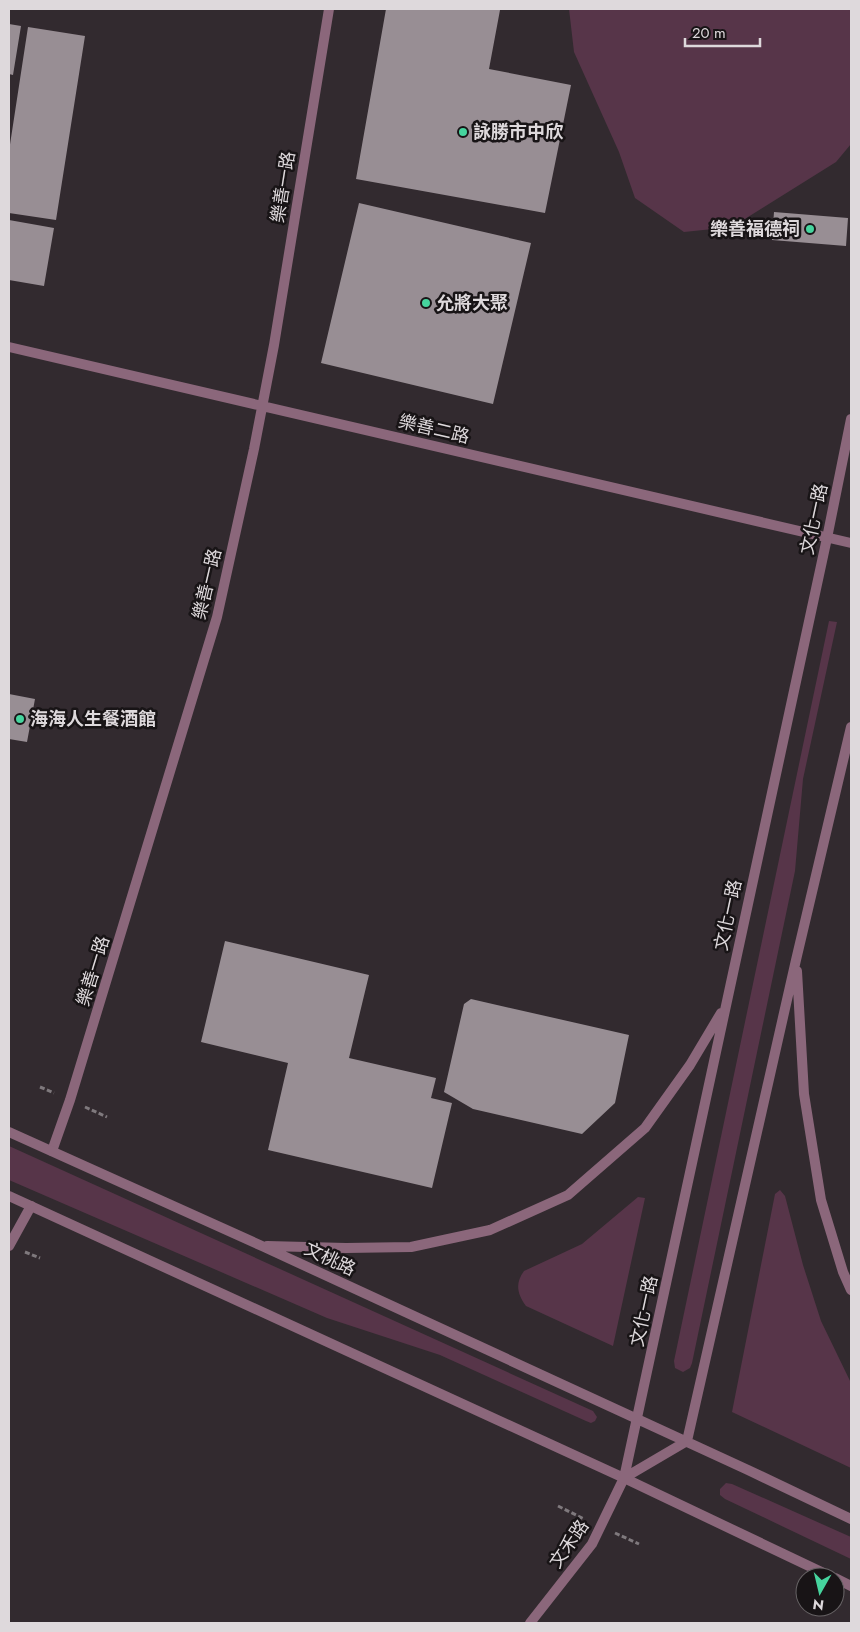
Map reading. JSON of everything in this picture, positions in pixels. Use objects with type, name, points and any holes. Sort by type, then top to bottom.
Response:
[{"type":"street","name":"樂善一路","points":[[52,1150],[70,1100],[217,618],[262,406],[329,9]]},
{"type":"street","name":"樂善二路","points":[[9,347],[851,543]]},
{"type":"street","name":"文化一路","points":[[624,1478],[851,419]]},
{"type":"street","points":[[624,1478],[686,1441],[851,727]]},
{"type":"street","points":[[796,960],[804,1094],[821,1200],[840,1263],[851,1290]]},
{"type":"street","points":[[262,1246],[346,1248],[411,1246],[490,1230],[568,1195],[645,1128],[690,1066],[726,1005]]},
{"type":"street","name":"文桃路","points":[[9,1132],[638,1419]]},
{"type":"street","points":[[9,1196],[624,1478],[811,1567]]},
{"type":"street","points":[[9,1246],[31,1206]]},
{"type":"street","points":[[638,1419],[851,1519]]},
{"type":"street","name":"文禾路","points":[[530,1623],[592,1544],[624,1478]]},
{"type":"shaded area","points":[[569,9],[851,9],[851,144],[836,162],[732,227],[684,232],[635,198],[619,152],[574,52]]},
{"type":"shaded area","points":[[829,621],[837,622],[803,779],[795,871],[692,1363],[690,1368],[683,1372],[675,1368],[674,1361]]},
{"type":"shaded area","points":[[9,1146],[593,1411],[597,1417],[591,1423],[440,1355],[327,1318],[9,1180]]},
{"type":"shaded area","points":[[780,1190],[785,1196],[803,1265],[821,1321],[851,1383],[851,1468],[732,1412],[775,1194]]},
{"type":"shaded area","points":[[638,1197],[645,1198],[613,1346],[526,1306],[518,1288],[519,1280],[524,1271],[582,1244]]},
{"type":"shaded area","points":[[726,1483],[851,1537],[851,1559],[725,1499],[720,1495],[720,1489]]},
{"type":"building","name":"詠勝市中欣","points":[[386,9],[500,10],[489,69],[571,85],[545,213],[356,179]]},
{"type":"building","points":[[9,24],[21,26],[13,75],[9,74]]},
{"type":"building","points":[[28,27],[85,36],[56,220],[9,213],[9,151]]},
{"type":"building","name":"允將大聚","points":[[359,203],[531,243],[493,404],[321,363]]},
{"type":"building","name":"樂善福德祠","points":[[774,212],[848,218],[846,246],[772,240]]},
{"type":"building","points":[[9,220],[54,228],[44,286],[9,280]]},
{"type":"building","name":"海海人生餐酒館","points":[[9,694],[35,699],[27,742],[9,739]]},
{"type":"building","points":[[225,941],[369,975],[349,1058],[436,1078],[431,1098],[452,1103],[432,1188],[268,1150],[288,1063],[201,1042]]},
{"type":"building","points":[[471,999],[629,1035],[615,1103],[582,1134],[473,1109],[444,1092],[464,1004]]},
{"type":"place","name":"詠勝市中欣","points":[[463,132]]},
{"type":"place","name":"樂善福德祠","points":[[810,229]]},
{"type":"place","name":"允將大聚","points":[[426,303]]},
{"type":"place","name":"海海人生餐酒館","points":[[20,719]]}]
